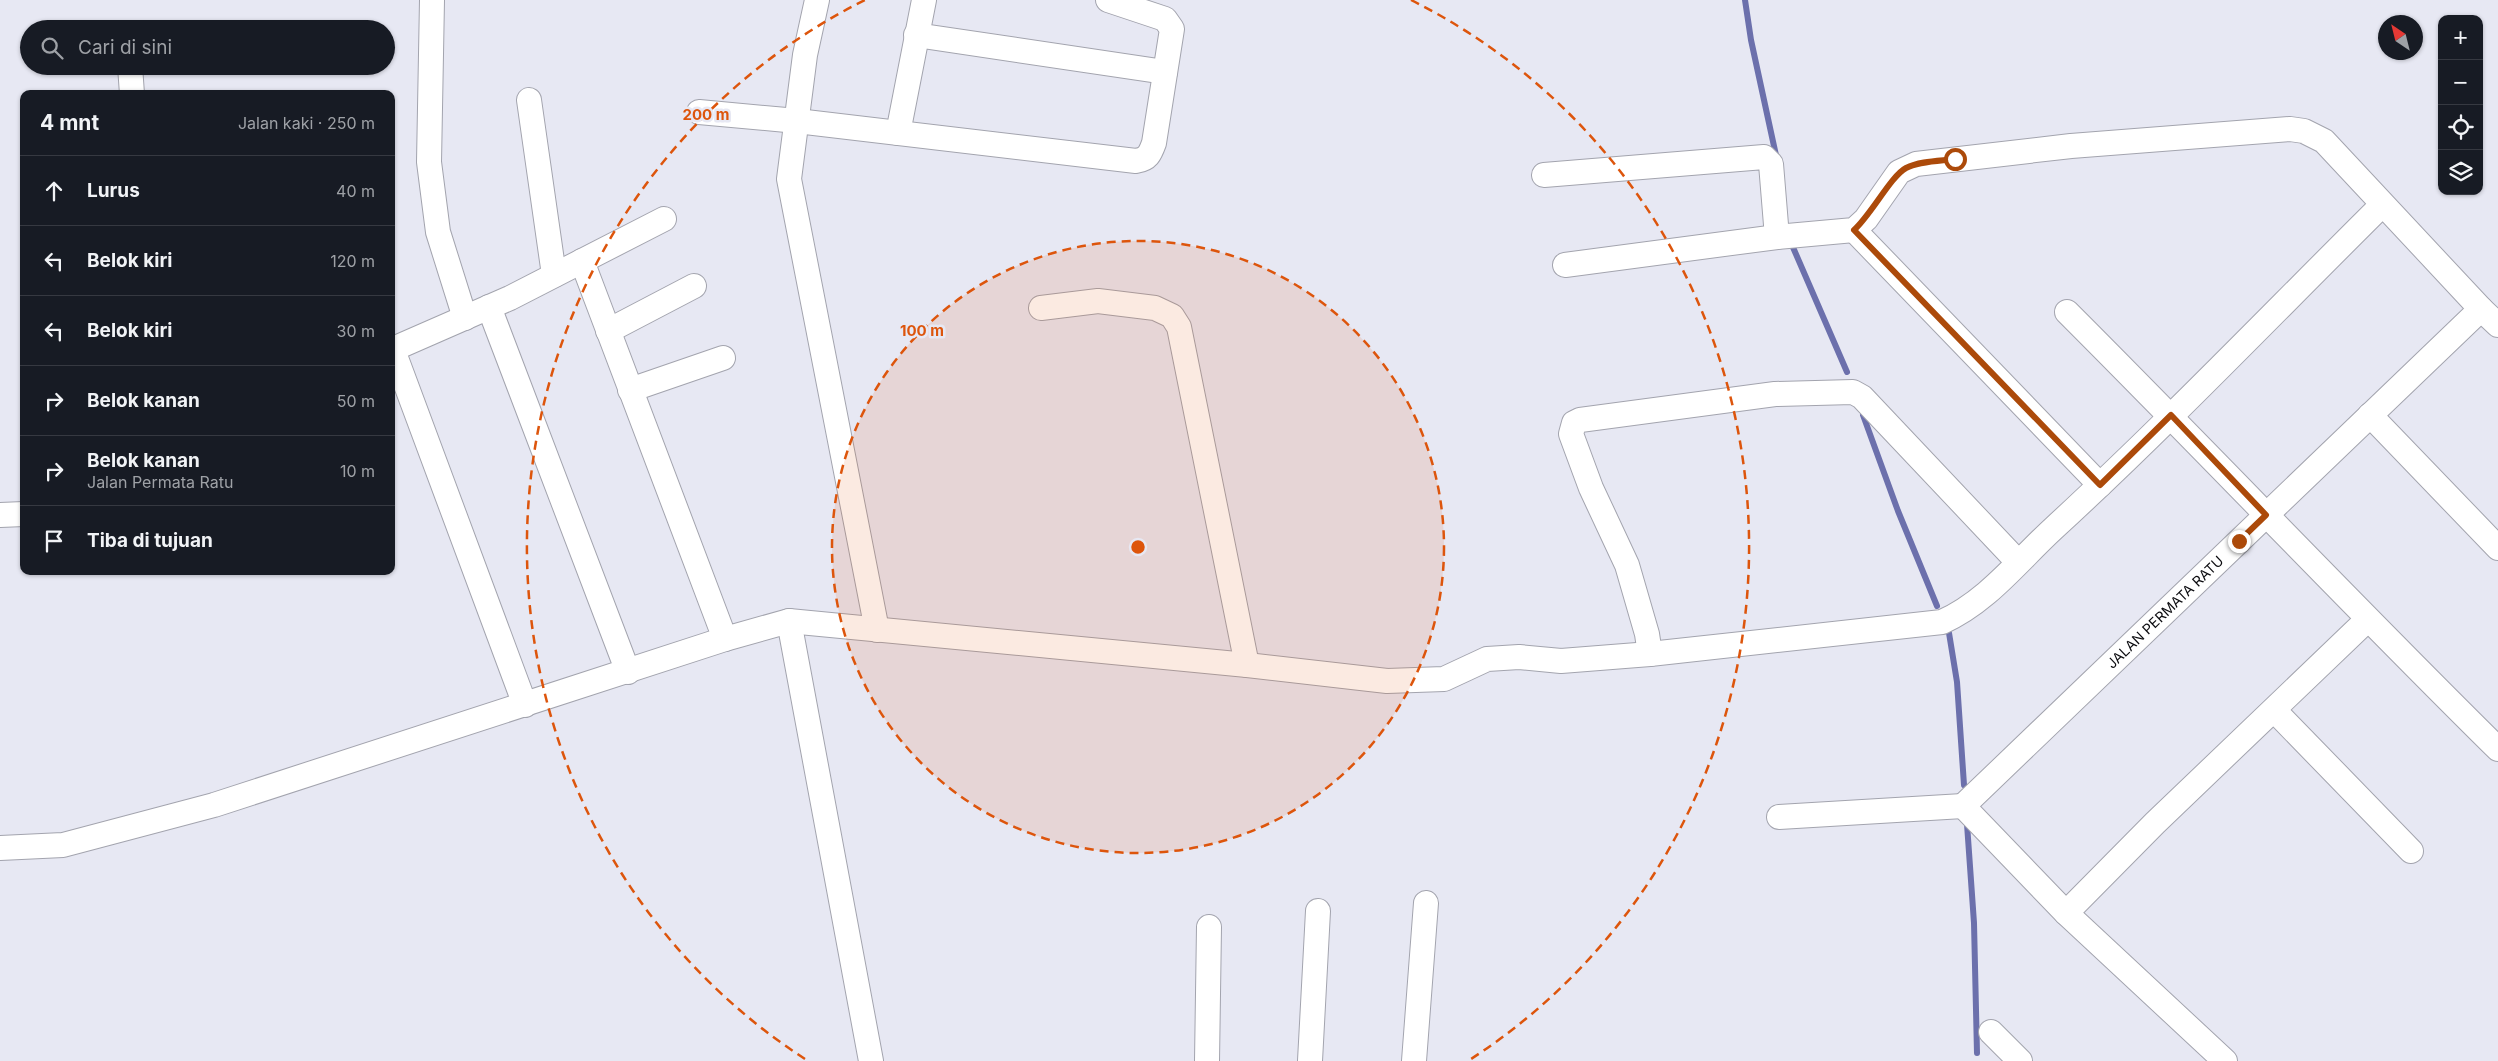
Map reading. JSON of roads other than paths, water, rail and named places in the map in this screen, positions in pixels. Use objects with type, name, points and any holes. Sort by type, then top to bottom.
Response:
[{"type":"street","points":[[432,0],[429,162],[438,232],[465,318]]},
{"type":"street","points":[[817,0],[805,55],[789,179],[877,630]]},
{"type":"street","points":[[898,133],[924,0]]},
{"type":"street","points":[[699,112],[797,120],[1136,162],[1144,160],[1149,156],[1154,143],[1172,30],[1169,23],[1150,13],[1108,0]]},
{"type":"street","points":[[916,35],[1165,72]]},
{"type":"street","points":[[131,75],[132,90]]},
{"type":"street","points":[[528,100],[554,275]]},
{"type":"street","points":[[1565,265],[1777,236],[1854,230],[1866,220],[1899,172],[1916,164],[2071,146],[2290,128],[2304,131],[2324,141],[2382,205],[2490,317]]},
{"type":"street","points":[[1544,175],[1764,157],[1771,164],[1777,236]]},
{"type":"street","points":[[0,848],[63,845],[214,805],[725,639],[789,621],[1247,665],[1386,681],[1444,679],[1487,659],[1519,657],[1561,661],[1650,654],[1942,622],[1961,614],[1980,601],[2018,562],[2100,485],[2382,205]]},
{"type":"street","points":[[395,349],[489,307],[664,218]]},
{"type":"street","points":[[1854,230],[2100,485]]},
{"type":"street","points":[[582,261],[725,639]]},
{"type":"street","points":[[608,331],[694,286]]},
{"type":"street","points":[[1041,308],[1098,301],[1154,308],[1172,316],[1180,327],[1247,665]]},
{"type":"street","points":[[489,307],[628,672]]},
{"type":"street","points":[[2067,312],[2171,415],[2367,620],[2498,749]]},
{"type":"street","name":"JALAN PERMATA RATU","points":[[1962,806],[2370,416],[2490,317]]},
{"type":"street","points":[[395,358],[525,705]]},
{"type":"street","points":[[630,390],[723,358]]},
{"type":"street","points":[[1650,654],[1627,565],[1591,488],[1571,434],[1574,423],[1580,420],[1775,394],[1852,392],[1862,397],[2018,562]]},
{"type":"street","points":[[2370,416],[2498,548]]},
{"type":"street","points":[[0,515],[20,514]]},
{"type":"street","points":[[2066,913],[2155,823],[2367,620]]},
{"type":"street","points":[[789,621],[871,1061]]},
{"type":"street","points":[[2274,710],[2411,851]]},
{"type":"street","points":[[1779,816],[1962,806],[2066,913],[2225,1061]]},
{"type":"street","points":[[1414,1061],[1426,903]]},
{"type":"street","points":[[1310,1061],[1318,911]]},
{"type":"street","points":[[1206,1061],[1209,927]]},
{"type":"street","points":[[1990,1032],[2010,1058]]},
{"type":"waterway","points":[[1745,0],[1751,40],[1777,160]]},
{"type":"waterway","points":[[1792,245],[1847,372]]},
{"type":"waterway","points":[[1863,415],[1898,511],[1937,606]]},
{"type":"waterway","points":[[1949,633],[1957,682],[1964,785]]},
{"type":"waterway","points":[[1967,824],[1974,923],[1977,1053]]}]
